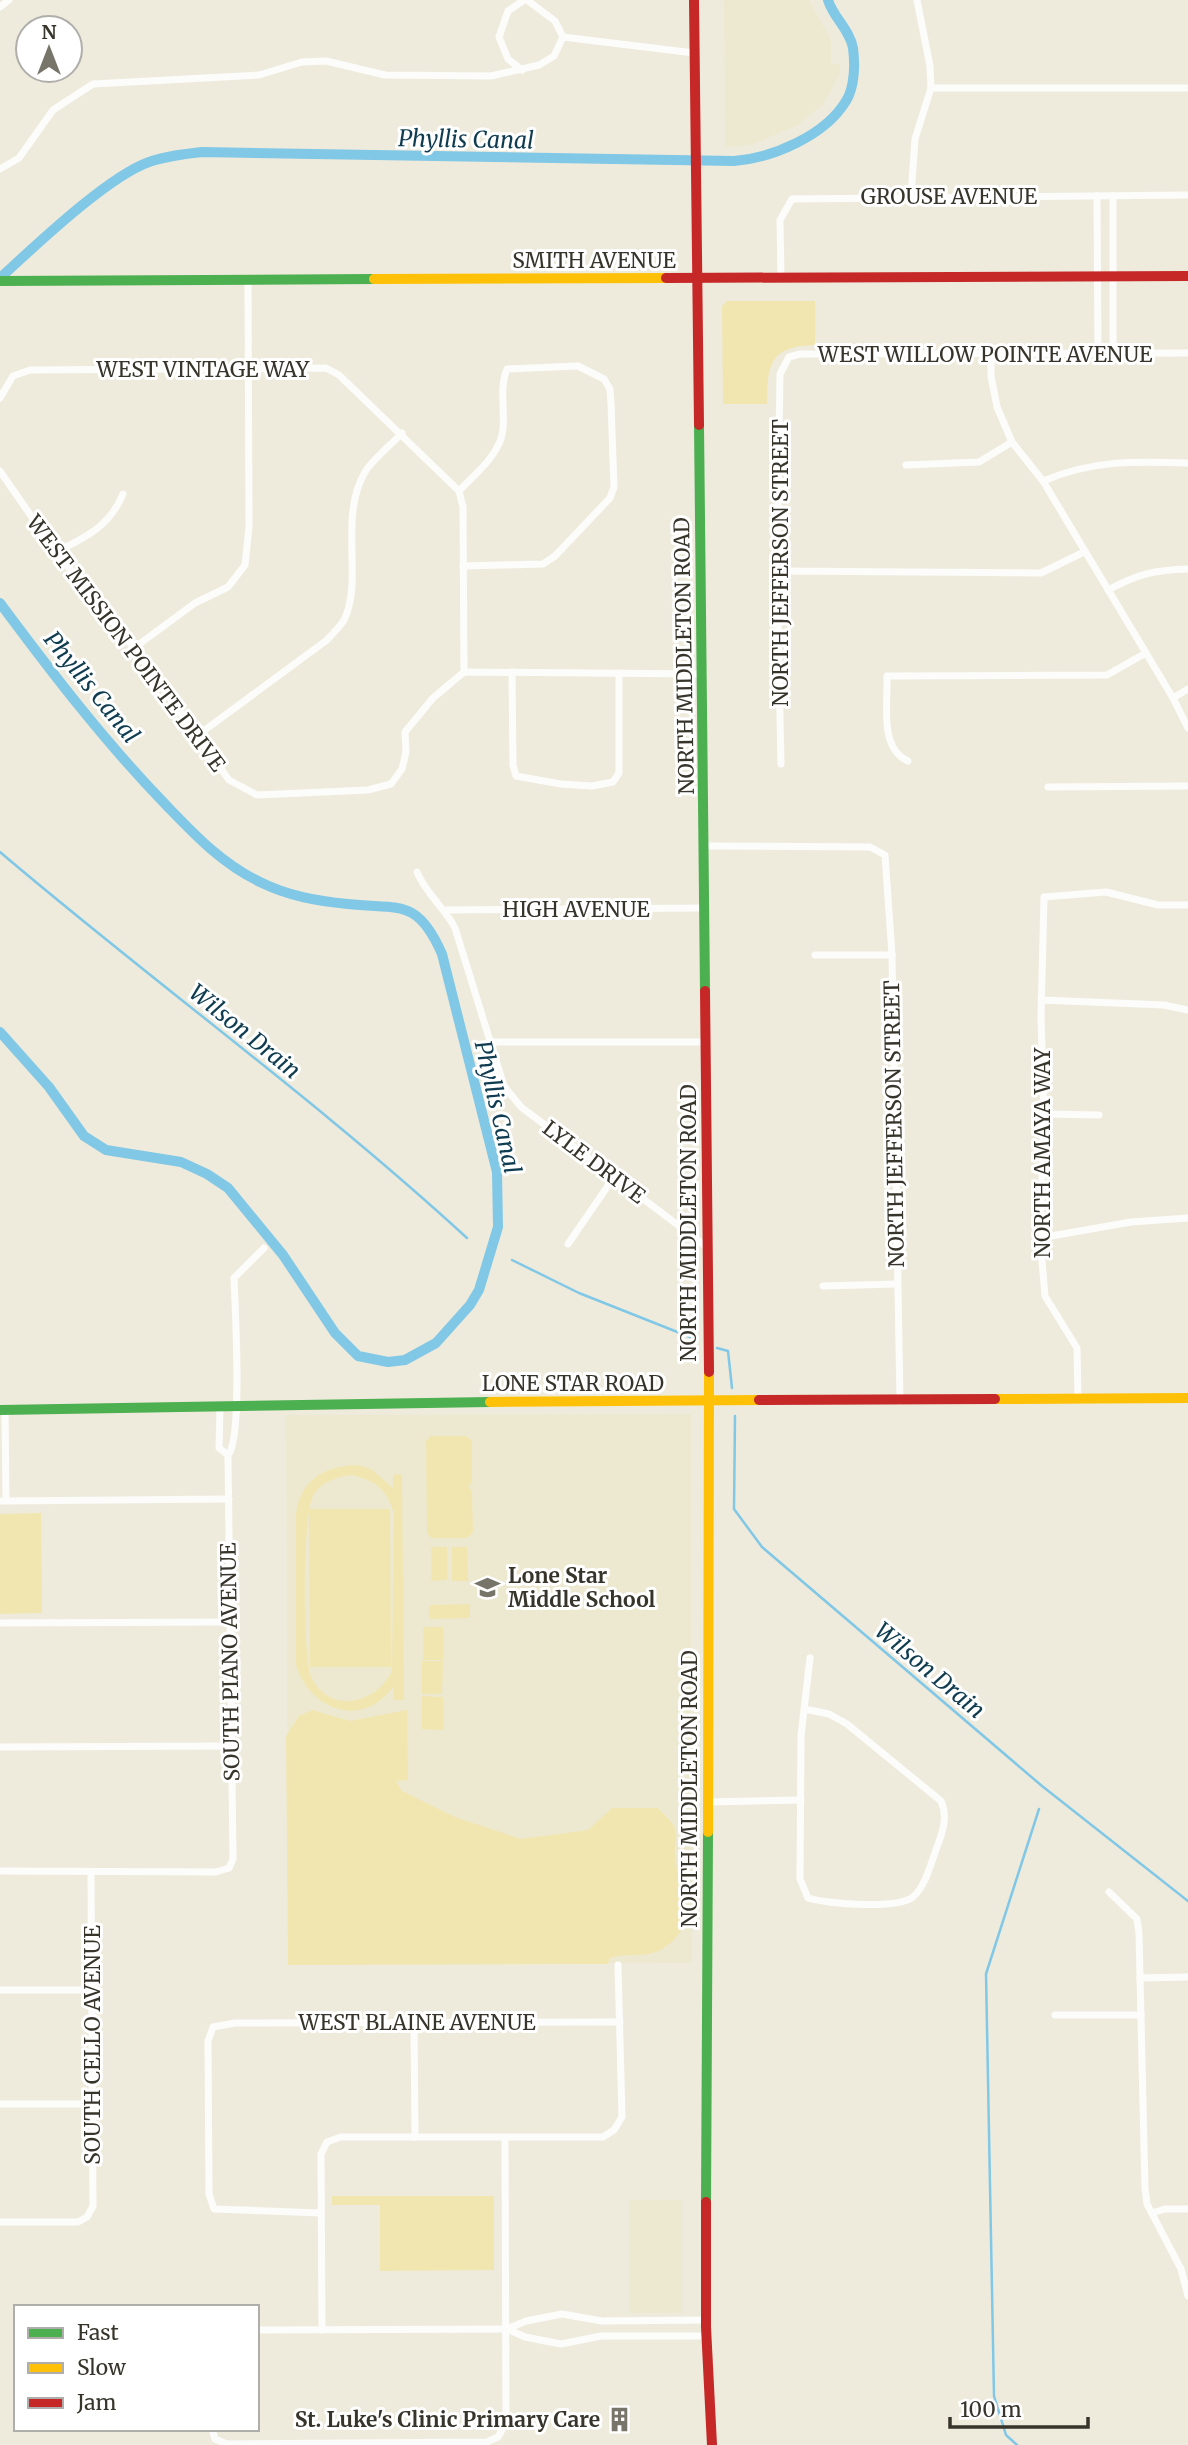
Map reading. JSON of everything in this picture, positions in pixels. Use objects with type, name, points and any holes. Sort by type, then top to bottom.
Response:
[{"type":"main road","name":"NORTH MIDDLETON ROAD","points":[[694,0],[709,1401],[706,2320],[712,2445]]},
{"type":"main road","name":"SMITH AVENUE","points":[[0,281],[1188,276]]},
{"type":"main road","name":"LONE STAR ROAD","points":[[3,1410],[1188,1398]]},
{"type":"street","points":[[0,7],[9,0]]},
{"type":"street","points":[[522,70],[502,51],[499,37],[508,12],[525,0],[555,21],[564,37]]},
{"type":"street","points":[[911,196],[915,139],[931,88],[918,0]]},
{"type":"street","points":[[564,37],[694,53]]},
{"type":"street","points":[[0,169],[19,158],[53,110],[93,84],[259,75],[302,62],[326,61],[374,74],[426,78],[491,76],[522,70],[554,56],[564,37]]},
{"type":"street","points":[[931,88],[1188,88]]},
{"type":"street","name":"GROUSE AVENUE","points":[[781,278],[780,220],[792,199],[1188,195]]},
{"type":"street","points":[[1097,196],[1098,354]]},
{"type":"street","points":[[1113,196],[1113,354]]},
{"type":"street","points":[[134,648],[195,603],[228,587],[244,565],[249,527],[248,281]]},
{"type":"street","name":"WEST WILLOW POINTE AVENUE","points":[[785,364],[789,357],[800,354],[1188,353]]},
{"type":"street","points":[[992,355],[991,376],[997,407],[1012,442],[1043,481],[1144,654],[1173,698],[1188,728]]},
{"type":"street","name":"NORTH JEFFERSON STREET","points":[[781,764],[777,570],[780,374],[785,364]]},
{"type":"street","points":[[463,566],[543,564],[610,498],[614,487],[610,389],[604,379],[578,366],[507,369],[502,380],[503,430],[500,442],[494,454],[459,491],[463,507],[463,566],[464,672],[703,674]]},
{"type":"street","name":"WEST VINTAGE WAY","points":[[0,398],[13,376],[30,370],[326,368],[339,375],[402,433],[459,491]]},
{"type":"street","points":[[198,735],[327,640],[344,621],[349,597],[352,513],[357,491],[366,471],[402,433]]},
{"type":"street","points":[[906,465],[979,462],[1012,442]]},
{"type":"street","points":[[1043,481],[1074,468],[1126,460],[1188,463]]},
{"type":"street","name":"WEST MISSION POINTE DRIVE","points":[[0,471],[56,552],[134,648],[229,780],[257,795],[368,790],[391,784],[402,769],[405,732],[433,698],[464,672]]},
{"type":"street","points":[[56,552],[84,538],[114,514],[123,494]]},
{"type":"street","points":[[777,570],[1041,573],[1084,552]]},
{"type":"street","points":[[1108,590],[1138,574],[1157,569],[1188,569]]},
{"type":"street","points":[[908,761],[898,756],[888,738],[887,676],[1107,675],[1144,654]]},
{"type":"street","points":[[512,672],[513,765],[516,776],[592,786],[613,782],[619,773],[619,673]]},
{"type":"street","points":[[1173,698],[1188,689]]},
{"type":"street","points":[[1048,787],[1188,786]]},
{"type":"street","name":"NORTH JEFFERSON STREET","points":[[705,846],[870,847],[879,849],[884,855],[892,954],[900,1401]]},
{"type":"street","name":"LYLE DRIVE","points":[[417,872],[424,888],[446,910],[455,928],[504,1086],[521,1107],[707,1247]]},
{"type":"street","name":"NORTH AMAYA WAY","points":[[1078,1398],[1077,1348],[1045,1296],[1040,1238],[1044,1114],[1041,1000],[1044,897],[1106,892],[1158,905],[1188,905]]},
{"type":"street","name":"HIGH AVENUE","points":[[446,910],[705,908]]},
{"type":"street","points":[[814,954],[892,954]]},
{"type":"street","points":[[1041,1000],[1164,1005],[1188,1010]]},
{"type":"street","points":[[490,1042],[706,1042]]},
{"type":"street","points":[[1044,1114],[1099,1115]]},
{"type":"street","points":[[568,1244],[614,1177]]},
{"type":"street","points":[[1040,1238],[1131,1222],[1188,1218]]},
{"type":"street","name":"SOUTH PIANO AVENUE","points":[[91,1872],[216,1872],[229,1868],[233,1859],[228,1455],[233,1450],[236,1409],[234,1278],[264,1248]]},
{"type":"street","points":[[824,1286],[896,1284]]},
{"type":"street","name":"SOUTH PIANO AVENUE","points":[[220,1409],[219,1448],[228,1455]]},
{"type":"street","points":[[3,1410],[3,1500],[229,1499]]},
{"type":"street","points":[[0,1623],[229,1622]]},
{"type":"street","points":[[804,1709],[829,1714],[847,1724],[941,1801],[945,1811],[944,1828],[923,1883],[913,1898],[897,1903],[825,1903],[808,1898],[800,1879],[804,1709],[810,1658]]},
{"type":"street","points":[[0,1747],[230,1746]]},
{"type":"street","points":[[708,1802],[801,1800]]},
{"type":"street","points":[[0,1871],[91,1872]]},
{"type":"street","name":"SOUTH CELLO AVENUE","points":[[0,2222],[78,2222],[87,2217],[93,2206],[91,1872]]},
{"type":"street","points":[[1109,1892],[1137,1919],[1145,2189],[1152,2214],[1181,2269],[1188,2296]]},
{"type":"street","points":[[322,2330],[321,2154],[327,2142],[341,2137],[603,2137],[614,2130],[622,2117],[618,1965]]},
{"type":"street","points":[[1140,1978],[1188,1978]]},
{"type":"street","points":[[0,1990],[92,1990]]},
{"type":"street","points":[[1055,2015],[1141,2015]]},
{"type":"street","points":[[414,2022],[415,2137]]},
{"type":"street","name":"WEST BLAINE AVENUE","points":[[320,2213],[214,2210],[209,2194],[208,2041],[213,2027],[235,2023],[620,2022]]},
{"type":"street","points":[[0,2104],[93,2104]]},
{"type":"street","points":[[213,2431],[215,2439],[227,2444],[487,2442],[498,2437],[506,2423],[505,2138]]},
{"type":"street","points":[[1152,2214],[1188,2209]]},
{"type":"street","points":[[259,2330],[507,2329],[526,2321],[562,2314],[602,2321],[706,2320]]},
{"type":"street","points":[[507,2329],[525,2337],[561,2344],[601,2336],[707,2336]]},
{"type":"shaded area","points":[[724,0],[809,0],[831,40],[831,63],[840,64],[840,74],[823,105],[796,126],[751,145],[725,148]]},
{"type":"shaded area","points":[[727,301],[815,301],[815,345],[789,349],[774,360],[768,378],[767,404],[723,404],[722,306]]},
{"type":"shaded area","name":"Lone Star Middle School","points":[[691,1414],[692,1963],[288,1965],[286,1415]]},
{"type":"shaded area","points":[[431,1436],[466,1436],[472,1441],[472,1482],[468,1487],[472,1491],[473,1532],[467,1538],[431,1538],[427,1533],[426,1441]]},
{"type":"shaded area","points":[[357,1465],[371,1469],[393,1488],[393,1475],[402,1474],[404,1700],[394,1700],[393,1687],[381,1700],[367,1708],[353,1711],[338,1709],[313,1694],[296,1665],[296,1513],[303,1492],[316,1477],[345,1466]],"holes":[[[351,1475],[374,1483],[384,1492],[394,1514],[392,1671],[376,1691],[365,1697],[342,1701],[320,1690],[312,1679],[309,1666],[305,1616],[307,1527],[310,1506],[318,1490],[336,1478]]]},
{"type":"shaded area","points":[[309,1509],[390,1509],[391,1667],[310,1667]]},
{"type":"shaded area","points":[[41,1513],[42,1613],[0,1614],[0,1514]]},
{"type":"shaded area","points":[[431,1547],[447,1547],[447,1580],[431,1581]]},
{"type":"shaded area","points":[[452,1547],[467,1547],[468,1581],[452,1581]]},
{"type":"shaded area","points":[[470,1604],[470,1618],[429,1619],[429,1605]]},
{"type":"shaded area","points":[[423,1627],[443,1627],[443,1660],[423,1660]]},
{"type":"shaded area","points":[[422,1661],[443,1661],[442,1694],[422,1694]]},
{"type":"shaded area","points":[[422,1696],[443,1697],[443,1730],[422,1729]]},
{"type":"shaded area","points":[[312,1710],[350,1721],[407,1710],[408,1780],[396,1781],[402,1791],[455,1817],[521,1839],[588,1830],[612,1808],[658,1808],[675,1829],[675,1856],[684,1907],[681,1930],[674,1940],[656,1952],[616,1956],[610,1958],[608,1964],[288,1965],[286,1736],[299,1716]]},
{"type":"shaded area","points":[[332,2196],[494,2196],[494,2270],[380,2271],[380,2205],[332,2205]]},
{"type":"shaded area","points":[[630,2200],[682,2200],[682,2313],[630,2313]]},
{"type":"waterway","name":"Phyllis Canal","points":[[0,278],[72,214],[113,182],[132,170],[162,158],[202,152],[734,161],[781,150],[825,125],[837,114],[851,89],[853,48],[849,35],[828,0]]},
{"type":"waterway","name":"Phyllis Canal","points":[[0,603],[100,732],[143,781],[221,858],[246,875],[292,894],[348,904],[394,907],[415,915],[424,923],[442,954],[497,1172],[498,1227],[479,1290],[470,1305],[436,1343],[405,1360],[388,1362],[358,1356],[335,1333],[283,1255],[228,1188],[181,1162],[106,1150],[84,1136],[49,1087],[0,1032]]},
{"type":"waterway","name":"Wilson Drain","points":[[0,852],[353,1138],[467,1238]]},
{"type":"waterway","name":"Wilson Drain","points":[[512,1260],[579,1293],[690,1337]]},
{"type":"waterway","name":"Wilson Drain","points":[[717,1348],[728,1351],[732,1388]]},
{"type":"waterway","name":"Wilson Drain","points":[[735,1416],[734,1509],[762,1547],[1042,1786],[1188,1901]]},
{"type":"waterway","points":[[1017,2445],[1006,2435],[994,2396],[986,1974],[1039,1809]]},
{"type":"traffic: fast","points":[[0,281],[374,279]]},
{"type":"traffic: fast","points":[[699,425],[705,991]]},
{"type":"traffic: fast","points":[[0,1410],[490,1402]]},
{"type":"traffic: fast","points":[[706,2202],[708,1832]]},
{"type":"traffic: slow","points":[[374,279],[666,278]]},
{"type":"traffic: slow","points":[[708,1832],[709,1372]]},
{"type":"traffic: slow","points":[[995,1399],[1188,1398]]},
{"type":"traffic: slow","points":[[490,1402],[759,1400]]},
{"type":"traffic: jam","points":[[694,0],[699,425]]},
{"type":"traffic: jam","points":[[666,278],[1188,276]]},
{"type":"traffic: jam","points":[[705,991],[709,1372]]},
{"type":"traffic: jam","points":[[759,1400],[995,1399]]},
{"type":"traffic: jam","points":[[706,2202],[706,2327],[712,2445]]},
{"type":"place","name":"Lone Star Middle School","points":[[488,1587]]},
{"type":"place","name":"St. Luke's Clinic Primary Care","points":[[620,2419]]}]
